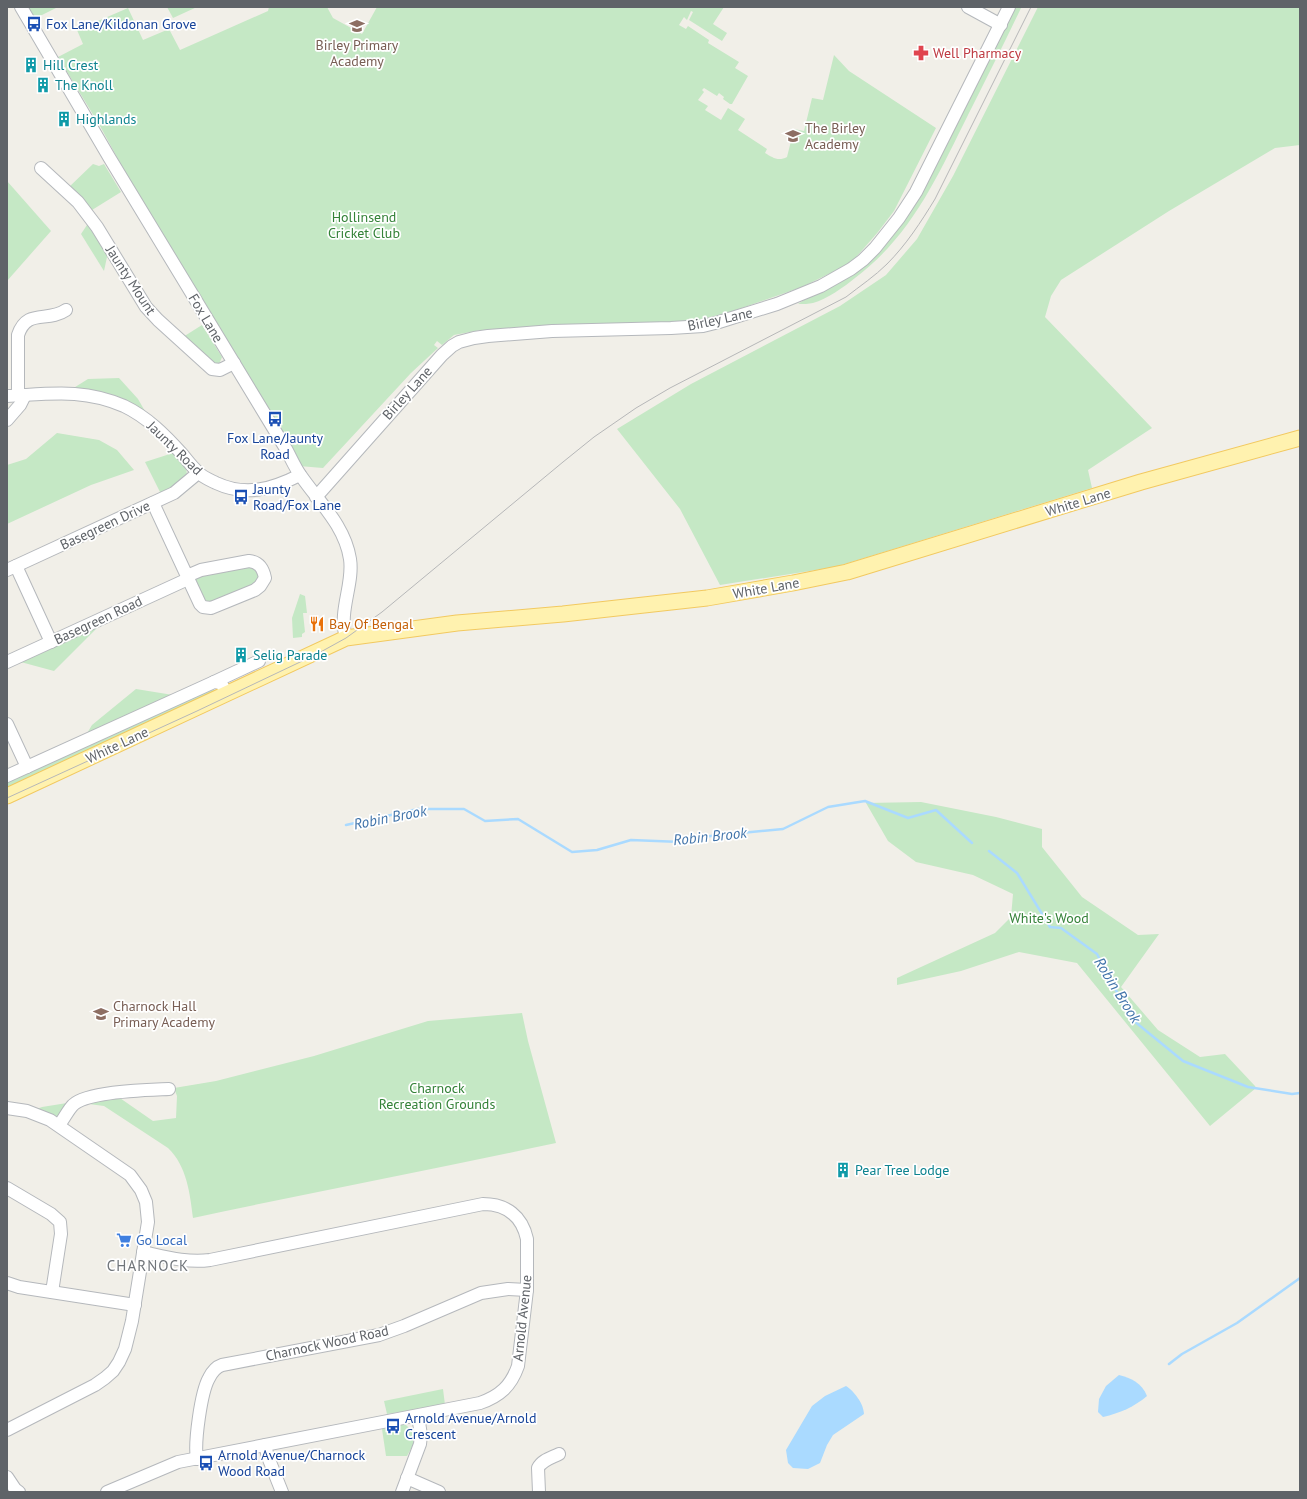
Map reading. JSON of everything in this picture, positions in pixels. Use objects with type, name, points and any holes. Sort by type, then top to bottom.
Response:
[{"type":"main road","name":"White Lane","points":[[7,796],[346,638],[457,622],[563,614],[707,598],[782,586],[839,574],[1141,482],[1300,438]]},
{"type":"street","name":"Fox Lane","points":[[21,7],[109,157],[283,443],[300,475],[328,511],[344,539],[350,560],[343,618],[346,638]]},
{"type":"street","points":[[968,7],[982,10],[1001,25]]},
{"type":"street","name":"Birley Lane","points":[[316,497],[442,355],[459,342],[474,338],[544,332],[671,328],[719,322],[758,311],[799,295],[832,280],[857,265],[870,254],[881,241],[916,192],[1009,7]]},
{"type":"street","name":"Jaunty Mount","points":[[41,168],[78,202],[93,221],[141,300],[158,320],[212,369],[220,370],[234,363]]},
{"type":"street","points":[[7,420],[20,405],[16,395],[18,335],[24,322],[29,319],[56,315],[66,310]]},
{"type":"street","name":"Jaunty Road","points":[[16,395],[77,393],[99,397],[124,406],[149,421],[159,430],[198,473],[223,486],[236,490],[267,488],[282,484],[300,475]]},
{"type":"street","name":"Basegreen Drive","points":[[12,568],[174,493],[198,473]]},
{"type":"street","name":"Basegreen Road","points":[[7,662],[51,642],[188,577],[201,570],[254,561],[261,567],[265,578],[260,586],[255,590],[211,608],[203,607],[200,604],[188,577],[154,503]]},
{"type":"street","points":[[12,568],[51,642]]},
{"type":"street","name":"White Lane","points":[[7,776],[258,661]]},
{"type":"street","points":[[214,682],[221,683],[227,694]]},
{"type":"street","points":[[7,724],[27,767]]},
{"type":"street","points":[[59,1125],[74,1104],[81,1100],[94,1096],[120,1092],[169,1088]]},
{"type":"street","points":[[7,1108],[27,1111],[50,1120],[121,1168],[136,1182],[141,1190],[146,1202],[148,1215],[135,1305],[125,1349],[119,1362],[105,1378],[7,1430]]},
{"type":"street","points":[[7,1188],[51,1214],[60,1222],[61,1234],[52,1292]]},
{"type":"street","name":"Arnold Avenue","points":[[107,1492],[178,1462],[480,1403],[490,1399],[507,1387],[514,1378],[518,1366],[527,1290],[528,1250],[526,1231],[516,1215],[508,1210],[492,1204],[483,1204],[196,1262],[143,1252]]},
{"type":"street","points":[[7,1283],[52,1292],[135,1305]]},
{"type":"street","name":"Charnock Wood Road","points":[[197,1458],[196,1446],[204,1390],[209,1377],[217,1367],[379,1335],[481,1293],[508,1289],[527,1290]]},
{"type":"street","points":[[402,1492],[420,1444],[421,1435],[418,1416]]},
{"type":"street","points":[[265,1445],[268,1457],[282,1492]]},
{"type":"street","points":[[539,1492],[538,1468],[549,1458],[559,1454]]},
{"type":"street","points":[[7,1477],[15,1489],[19,1492]]},
{"type":"street","points":[[407,1478],[439,1492]]},
{"type":"green space","points":[[28,7],[58,7],[34,19]]},
{"type":"green space","points":[[167,7],[197,7],[173,18]]},
{"type":"green space","name":"Hollinsend Cricket Club","points":[[269,7],[327,7],[333,18],[362,34],[377,7],[724,7],[713,24],[727,33],[722,41],[689,20],[693,12],[691,11],[687,20],[684,17],[679,25],[686,29],[688,26],[709,40],[708,43],[739,62],[735,68],[748,76],[732,104],[723,99],[724,97],[719,93],[717,96],[704,88],[702,90],[704,92],[698,100],[708,106],[705,110],[721,120],[728,108],[745,119],[738,130],[767,149],[765,153],[770,156],[778,159],[787,157],[794,129],[804,131],[812,98],[823,100],[834,55],[849,71],[936,128],[894,211],[851,263],[802,287],[730,312],[691,322],[481,330],[454,335],[442,345],[437,341],[434,345],[438,348],[411,373],[323,468],[299,466],[167,241],[132,185],[100,126],[58,57],[83,44],[77,30],[128,8],[143,40],[169,29],[180,50],[268,11]]},
{"type":"green space","points":[[1013,7],[1021,8],[945,161],[908,224],[875,261],[846,285],[830,296],[813,303],[798,304],[880,248]]},
{"type":"green space","points":[[1038,7],[1300,7],[1300,145],[1275,148],[1169,211],[1061,280],[1051,296],[1045,317],[1152,428],[1088,470],[1092,488],[835,567],[720,585],[680,509],[617,429],[691,384],[840,306],[886,275],[917,239],[953,176]]},
{"type":"green space","points":[[93,164],[99,166],[104,164],[121,192],[92,210],[68,188]]},
{"type":"green space","points":[[7,181],[51,231],[7,281]]},
{"type":"green space","points":[[89,222],[107,251],[104,271],[81,234]]},
{"type":"green space","points":[[202,325],[222,357],[220,362],[216,365],[183,337]]},
{"type":"green space","points":[[119,378],[138,399],[146,413],[72,389],[88,379]]},
{"type":"green space","points":[[57,433],[99,440],[117,450],[134,470],[91,485],[7,524],[7,465],[26,459]]},
{"type":"green space","points":[[173,453],[186,467],[187,475],[183,480],[161,494],[145,462]]},
{"type":"green space","points":[[250,565],[260,573],[258,583],[207,604],[195,583],[196,578],[200,574]]},
{"type":"green space","points":[[300,594],[305,596],[307,613],[303,613],[305,632],[302,634],[302,637],[293,638],[292,618]]},
{"type":"green space","points":[[104,621],[54,671],[17,661]]},
{"type":"green space","points":[[212,687],[217,694],[7,791],[7,781]]},
{"type":"green space","points":[[136,689],[173,695],[86,735],[92,725]]},
{"type":"green space","name":"White's Wood","points":[[921,802],[996,817],[1042,829],[1042,847],[1082,897],[1138,935],[1159,934],[1121,987],[1158,1030],[1200,1057],[1225,1054],[1256,1088],[1210,1126],[1077,963],[1019,952],[961,971],[897,985],[897,978],[995,933],[1011,917],[1013,894],[973,875],[916,862],[888,841],[866,803]]},
{"type":"green space","name":"Charnock Recreation Grounds","points":[[522,1013],[528,1041],[556,1143],[193,1218],[189,1190],[180,1163],[168,1148],[104,1106],[89,1104],[117,1096],[153,1121],[176,1118],[177,1096],[174,1088],[216,1081],[314,1056],[428,1021]]},
{"type":"green space","points":[[67,1103],[56,1120],[34,1110],[42,1107]]},
{"type":"green space","points":[[443,1389],[445,1405],[387,1414],[384,1401]]},
{"type":"green space","points":[[405,1424],[414,1433],[413,1445],[407,1456],[386,1456],[382,1429]]},
{"type":"water","points":[[1119,1375],[1139,1384],[1147,1396],[1126,1409],[1103,1417],[1098,1412],[1099,1399],[1106,1386]]},
{"type":"water","points":[[846,1386],[858,1398],[864,1410],[864,1414],[833,1435],[827,1445],[820,1463],[808,1469],[793,1468],[788,1463],[786,1450],[812,1406],[825,1396]]},
{"type":"waterway","name":"Robin Brook","points":[[346,825],[418,809],[464,809],[485,821],[518,819],[572,852],[597,850],[631,840],[681,842],[701,837],[783,829],[828,807],[865,801],[908,818],[936,810],[972,843]]},
{"type":"waterway","name":"Robin Brook","points":[[989,851],[1017,873],[1050,927],[1061,928],[1097,954],[1134,1021],[1183,1061],[1248,1087],[1292,1094],[1300,1093]]},
{"type":"waterway","points":[[1169,1364],[1182,1354],[1237,1323],[1300,1278]]},
{"type":"tram line","points":[[7,798],[197,711],[317,654],[346,638],[382,612],[594,437],[636,408],[670,388],[846,297],[878,273],[901,249],[919,225],[935,199],[1031,7]]},
{"type":"place","name":"Fox Lane/Kildonan Grove","points":[[34,24]]},
{"type":"place","name":"Birley Primary Academy","points":[[357,26]]},
{"type":"place","name":"Well Pharmacy","points":[[921,53]]},
{"type":"place","name":"Hill Crest","points":[[31,65]]},
{"type":"place","name":"The Knoll","points":[[43,85]]},
{"type":"place","name":"Highlands","points":[[64,119]]},
{"type":"place","name":"The Birley Academy","points":[[793,136]]},
{"type":"place","name":"Fox Lane/Jaunty Road","points":[[275,419]]},
{"type":"place","name":"Jaunty Road/Fox Lane","points":[[241,497]]},
{"type":"place","name":"Bay Of Bengal","points":[[317,624]]},
{"type":"place","name":"Selig Parade","points":[[241,655]]},
{"type":"place","name":"Charnock Hall Primary Academy","points":[[101,1014]]},
{"type":"place","name":"Pear Tree Lodge","points":[[843,1170]]},
{"type":"place","name":"Go Local","points":[[124,1240]]},
{"type":"place","name":"Arnold Avenue/Arnold Crescent","points":[[393,1426]]},
{"type":"place","name":"Arnold Avenue/Charnock Wood Road","points":[[206,1463]]},
{"type":"district","name":"CHARNOCK","points":[[148,1265]]}]
